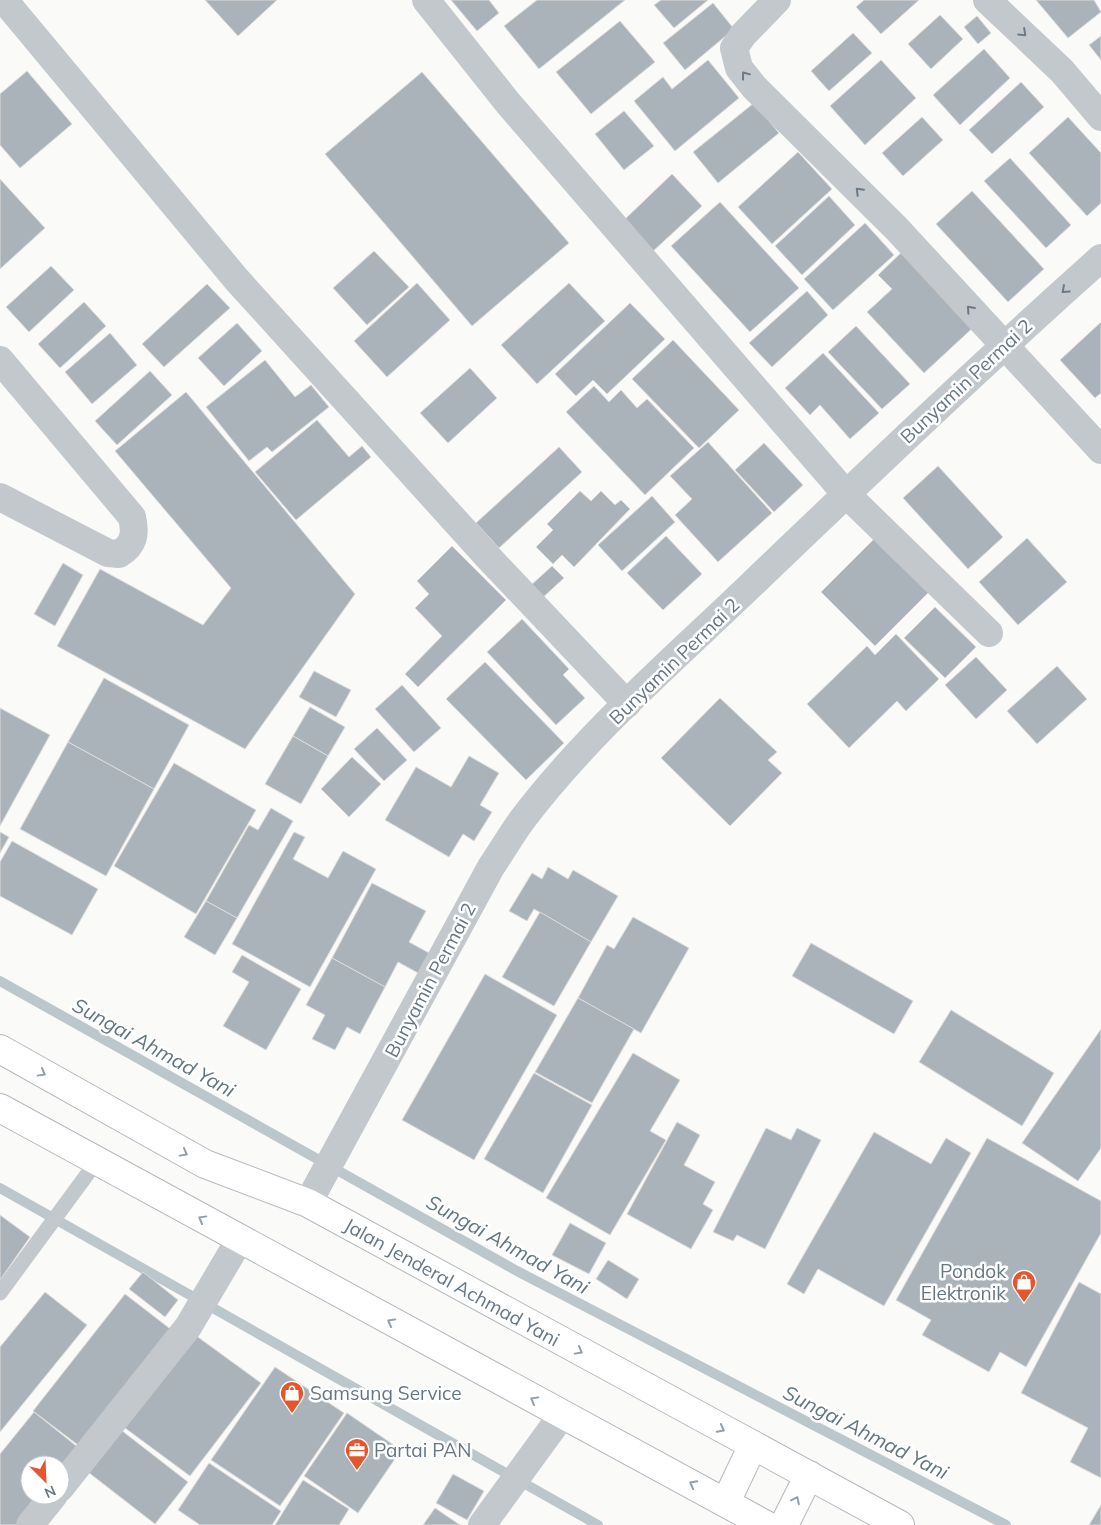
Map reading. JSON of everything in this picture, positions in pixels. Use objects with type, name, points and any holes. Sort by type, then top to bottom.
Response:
[{"type":"highway","name":"Jalan Jenderal Achmad Yani","points":[[0,1049],[204,1164],[308,1203],[900,1525]]},
{"type":"highway","points":[[0,1108],[766,1525]]},
{"type":"highway","points":[[726,1502],[753,1445]]},
{"type":"highway","points":[[784,1525],[809,1475]]},
{"type":"street","points":[[4,0],[237,280],[487,556],[627,704]]},
{"type":"street","points":[[426,0],[508,103],[846,494],[989,633]]},
{"type":"street","points":[[987,0],[1062,71],[1101,117]]},
{"type":"street","points":[[768,3],[734,48],[739,68],[754,87],[897,229],[1101,450]]},
{"type":"street","name":"Bunyamin Permai 2","points":[[308,1203],[491,867],[521,821],[550,786],[627,704],[846,494],[1003,345],[1101,258]]},
{"type":"street","points":[[0,360],[132,517],[135,529],[134,538],[128,549],[119,554],[108,552],[0,497]]},
{"type":"street","points":[[70,1475],[188,1327],[240,1239]]},
{"type":"street","points":[[485,1522],[562,1415]]},
{"type":"street","points":[[30,1525],[46,1505]]},
{"type":"lane","points":[[0,1293],[97,1161]]},
{"type":"building","points":[[205,0],[277,0],[238,36]]},
{"type":"building","points":[[451,0],[489,0],[499,13],[477,31]]},
{"type":"building","points":[[537,0],[625,0],[539,69],[504,26]]},
{"type":"building","points":[[661,0],[708,0],[674,28],[654,5]]},
{"type":"building","points":[[864,0],[919,0],[881,34],[856,7]]},
{"type":"building","points":[[1036,0],[1094,0],[1101,12],[1068,38]]},
{"type":"building","points":[[713,3],[734,29],[685,70],[663,43]]},
{"type":"building","points":[[940,15],[963,39],[931,69],[908,44]]},
{"type":"building","points":[[977,16],[991,33],[978,44],[964,27]]},
{"type":"building","points":[[620,21],[655,62],[591,114],[556,72]]},
{"type":"building","points":[[853,33],[872,53],[829,91],[811,71]]},
{"type":"building","points":[[1101,36],[1101,60],[1089,45]]},
{"type":"building","points":[[984,49],[1010,78],[960,125],[933,95]]},
{"type":"building","points":[[708,60],[739,98],[675,151],[634,101],[663,77],[672,89]]},
{"type":"building","points":[[881,60],[916,98],[865,145],[830,106]]},
{"type":"building","points":[[27,71],[72,124],[20,168],[0,145],[0,94]]},
{"type":"building","points":[[422,72],[569,243],[472,326],[325,154]]},
{"type":"building","points":[[1021,82],[1044,107],[992,154],[969,130]]},
{"type":"building","points":[[754,103],[779,133],[718,183],[693,152]]},
{"type":"building","points":[[624,111],[654,146],[624,170],[595,134]]},
{"type":"building","points":[[922,117],[943,140],[903,176],[882,153]]},
{"type":"building","points":[[1068,117],[1101,153],[1101,203],[1087,216],[1029,153]]},
{"type":"building","points":[[798,152],[832,189],[772,244],[738,207]]},
{"type":"building","points":[[1010,158],[1071,225],[1046,248],[984,181]]},
{"type":"building","points":[[672,174],[702,206],[651,253],[622,222]]},
{"type":"building","points":[[0,179],[45,228],[0,269]]},
{"type":"building","points":[[972,191],[1044,269],[1008,302],[936,224]]},
{"type":"building","points":[[829,196],[855,225],[802,275],[775,246]]},
{"type":"building","points":[[720,202],[799,288],[750,332],[671,246]]},
{"type":"building","points":[[865,223],[894,255],[833,310],[804,279]]},
{"type":"building","points":[[907,247],[978,323],[924,373],[867,312],[892,289],[878,275]]},
{"type":"building","points":[[374,251],[409,287],[367,325],[333,288]]},
{"type":"building","points":[[51,266],[74,290],[29,332],[6,307]]},
{"type":"building","points":[[417,283],[450,320],[387,377],[354,341]]},
{"type":"building","points":[[569,283],[605,321],[537,384],[501,345]]},
{"type":"building","points":[[207,284],[230,308],[164,367],[142,344]]},
{"type":"building","points":[[807,291],[828,315],[772,367],[749,343]]},
{"type":"building","points":[[84,302],[106,326],[60,368],[38,344]]},
{"type":"building","points":[[630,303],[665,339],[607,394],[593,380],[576,396],[555,374]]},
{"type":"building","points":[[1101,322],[1101,393],[1095,398],[1060,360]]},
{"type":"building","points":[[237,323],[262,351],[224,386],[198,358]]},
{"type":"building","points":[[856,326],[910,384],[882,409],[828,352]]},
{"type":"building","points":[[110,333],[137,365],[92,404],[65,372]]},
{"type":"building","points":[[673,340],[739,410],[699,448],[632,379]]},
{"type":"building","points":[[823,353],[879,413],[850,439],[820,405],[810,415],[785,388]]},
{"type":"building","points":[[265,360],[295,397],[311,385],[329,407],[272,452],[267,447],[249,461],[206,407]]},
{"type":"building","points":[[470,368],[497,398],[448,443],[420,413]]},
{"type":"building","points":[[150,371],[172,395],[117,445],[95,421]]},
{"type":"building","points":[[594,386],[609,402],[621,390],[637,408],[647,399],[694,448],[645,495],[566,412]]},
{"type":"building","points":[[186,392],[355,594],[245,749],[57,646],[100,569],[203,625],[231,588],[115,451]]},
{"type":"building","points":[[317,420],[349,457],[362,446],[371,457],[296,520],[255,472]]},
{"type":"building","points":[[708,442],[772,513],[718,562],[675,515],[692,499],[670,476]]},
{"type":"building","points":[[764,443],[803,485],[774,512],[735,470]]},
{"type":"building","points":[[559,447],[582,472],[499,548],[476,523]]},
{"type":"building","points":[[938,466],[1003,537],[968,569],[903,498]]},
{"type":"building","points":[[580,491],[591,501],[601,491],[615,505],[621,500],[630,509],[574,567],[562,555],[553,564],[536,547],[553,530],[547,524]]},
{"type":"building","points":[[652,496],[675,522],[622,571],[598,545]]},
{"type":"building","points":[[666,536],[702,574],[663,610],[627,573]]},
{"type":"building","points":[[876,537],[930,591],[875,646],[821,592]]},
{"type":"building","points":[[1027,538],[1067,582],[1018,625],[979,582]]},
{"type":"building","points":[[452,546],[506,600],[418,687],[405,674],[442,636],[415,608],[429,594],[417,581]]},
{"type":"building","points":[[63,563],[83,575],[55,626],[34,614]]},
{"type":"building","points":[[552,566],[564,578],[540,600],[529,587]]},
{"type":"building","points":[[935,607],[976,647],[945,678],[904,638]]},
{"type":"building","points":[[522,619],[569,669],[563,675],[585,698],[556,725],[487,652]]},
{"type":"building","points":[[896,634],[939,679],[906,711],[897,701],[849,748],[807,704],[867,646],[875,655]]},
{"type":"building","points":[[976,657],[1007,690],[976,719],[945,685]]},
{"type":"building","points":[[485,662],[564,743],[526,780],[446,699]]},
{"type":"building","points":[[1057,666],[1087,699],[1037,744],[1007,711]]},
{"type":"building","points":[[314,671],[351,690],[336,717],[299,697]]},
{"type":"building","points":[[104,678],[189,725],[154,789],[68,742]]},
{"type":"building","points":[[402,685],[441,728],[414,752],[375,709]]},
{"type":"building","points":[[720,698],[777,752],[768,760],[782,773],[730,826],[661,758]]},
{"type":"building","points":[[310,707],[345,727],[328,756],[293,736]]},
{"type":"building","points":[[0,708],[50,735],[0,826]]},
{"type":"building","points":[[377,728],[407,760],[384,781],[354,749]]},
{"type":"building","points":[[293,736],[328,756],[301,804],[265,784]]},
{"type":"building","points":[[68,742],[154,789],[106,876],[20,829]]},
{"type":"building","points":[[469,756],[499,773],[480,805],[492,812],[474,841],[463,834],[449,857],[385,820],[416,767],[451,787]]},
{"type":"building","points":[[352,757],[381,784],[349,817],[321,789]]},
{"type":"building","points":[[174,763],[256,810],[196,914],[114,866]]},
{"type":"building","points":[[271,808],[293,821],[237,918],[206,901],[249,825],[258,830]]},
{"type":"building","points":[[0,832],[9,837],[0,853]]},
{"type":"building","points":[[294,832],[305,837],[293,859],[328,878],[343,851],[376,869],[310,987],[232,944]]},
{"type":"building","points":[[12,841],[98,889],[72,935],[0,896],[0,862]]},
{"type":"building","points":[[548,867],[568,879],[573,870],[618,896],[591,942],[534,909],[527,921],[509,911],[532,873],[542,879]]},
{"type":"building","points":[[372,883],[426,911],[409,942],[429,953],[418,973],[398,962],[385,987],[332,958]]},
{"type":"building","points":[[206,901],[237,918],[215,955],[184,937]]},
{"type":"building","points":[[540,912],[591,942],[554,1006],[502,977]]},
{"type":"building","points":[[633,917],[689,948],[641,1033],[578,998],[607,945],[614,949]]},
{"type":"building","points":[[811,943],[913,1001],[894,1034],[792,976]]},
{"type":"building","points":[[242,955],[301,989],[266,1050],[223,1026],[249,982],[232,972]]},
{"type":"building","points":[[332,958],[385,987],[360,1034],[347,1027],[335,1050],[312,1039],[325,1015],[306,1005]]},
{"type":"building","points":[[485,974],[557,1015],[474,1160],[402,1120]]},
{"type":"building","points":[[578,998],[634,1029],[592,1103],[535,1072]]},
{"type":"building","points":[[951,1010],[1054,1073],[1022,1126],[919,1062]]},
{"type":"building","points":[[1101,1029],[1101,1148],[1078,1181],[1022,1143]]},
{"type":"building","points":[[633,1053],[680,1080],[650,1131],[666,1140],[610,1235],[546,1198]]},
{"type":"building","points":[[534,1073],[592,1105],[543,1193],[484,1159]]},
{"type":"building","points":[[677,1122],[700,1135],[684,1165],[715,1182],[703,1204],[713,1210],[691,1249],[627,1214]]},
{"type":"building","points":[[766,1128],[791,1140],[797,1128],[821,1140],[765,1249],[737,1235],[733,1241],[713,1232]]},
{"type":"building","points":[[874,1132],[931,1164],[946,1138],[971,1153],[884,1306],[818,1269],[804,1294],[787,1284]]},
{"type":"building","points":[[987,1138],[1101,1201],[1101,1233],[1026,1367],[1000,1352],[989,1372],[922,1335],[931,1320],[896,1300]]},
{"type":"building","points":[[0,1215],[30,1237],[0,1280]]},
{"type":"building","points":[[570,1223],[606,1243],[589,1274],[552,1255]]},
{"type":"building","points":[[608,1260],[639,1279],[627,1299],[596,1279]]},
{"type":"building","points":[[143,1272],[178,1300],[165,1317],[129,1289]]},
{"type":"building","points":[[1079,1282],[1101,1294],[1101,1478],[1070,1462],[1088,1428],[1021,1393]]},
{"type":"building","points":[[45,1292],[87,1325],[0,1432],[0,1347]]},
{"type":"building","points":[[125,1294],[173,1331],[82,1448],[33,1411]]},
{"type":"building","points":[[191,1332],[261,1383],[190,1476],[121,1425]]},
{"type":"building","points":[[275,1367],[344,1413],[280,1506],[211,1460]]},
{"type":"building","points":[[34,1412],[80,1449],[70,1462],[70,1455],[20,1455],[20,1505],[35,1505],[19,1525],[0,1525],[0,1454]]},
{"type":"building","points":[[347,1413],[401,1450],[358,1513],[304,1476]]},
{"type":"building","points":[[121,1430],[188,1482],[155,1524],[88,1472]]},
{"type":"building","points":[[209,1463],[281,1511],[272,1525],[200,1525],[178,1510]]},
{"type":"building","points":[[453,1474],[484,1491],[467,1520],[436,1503]]},
{"type":"building","points":[[303,1480],[349,1509],[339,1525],[275,1525]]},
{"type":"building","points":[[1101,1505],[1101,1525],[1089,1525]]},
{"type":"building","points":[[435,1508],[460,1525],[423,1525]]},
{"type":"waterway","name":"Sungai Ahmad Yani","points":[[0,981],[517,1271],[1006,1525]]},
{"type":"waterway","name":"Sungai Ahmad Yani","points":[[0,1188],[598,1525]]},
{"type":"place","name":"Pondok Elektronik","points":[[1024,1303]]},
{"type":"place","name":"Samsung Service","points":[[292,1414]]},
{"type":"place","name":"Partai PAN","points":[[357,1471]]}]
